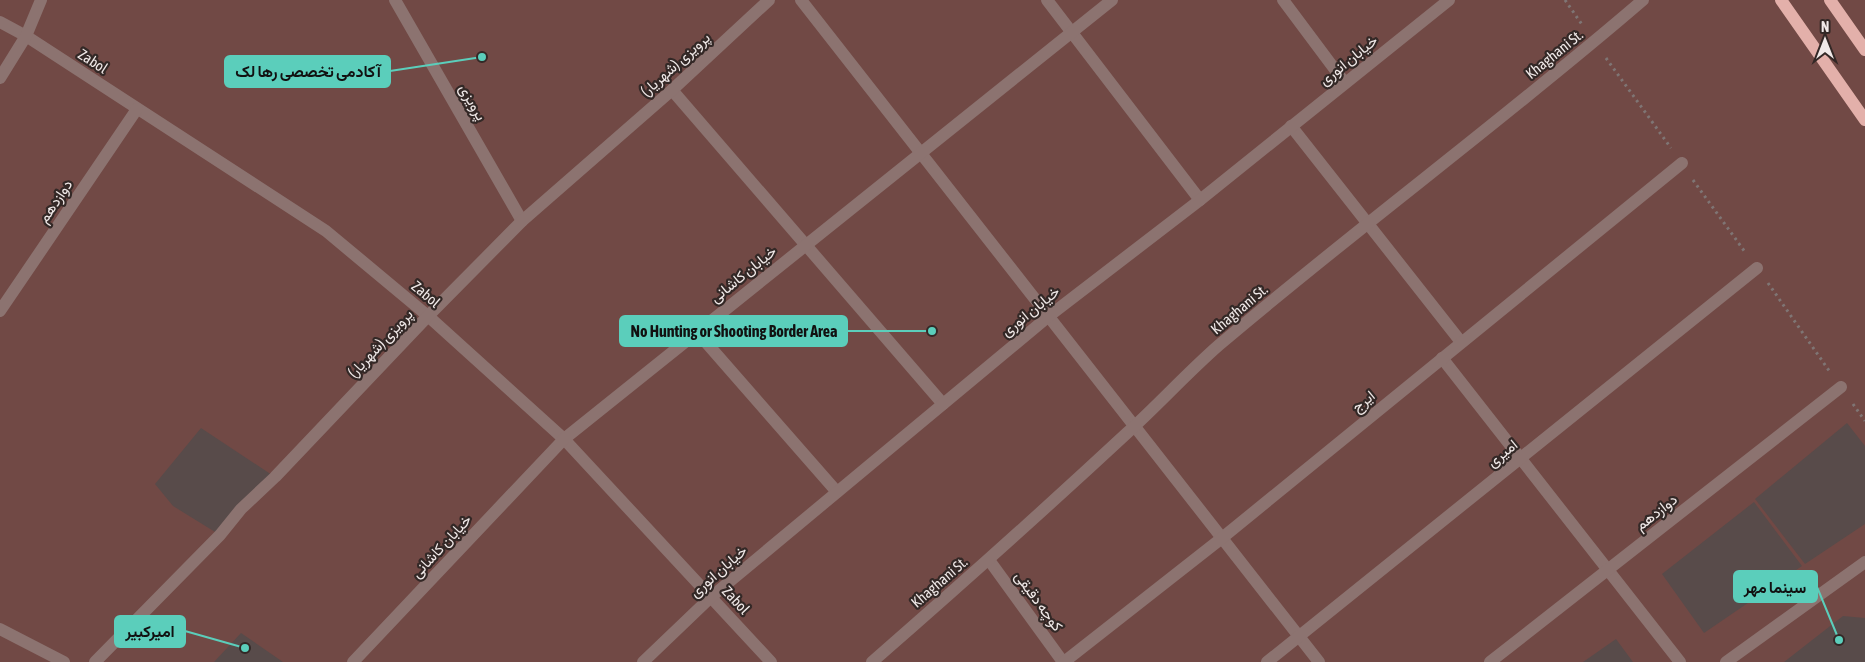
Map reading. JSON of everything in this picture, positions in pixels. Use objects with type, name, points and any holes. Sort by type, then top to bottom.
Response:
[{"type":"main road","points":[[1781,0],[1865,120]]},
{"type":"main road","points":[[1830,0],[1865,50]]},
{"type":"street","points":[[0,78],[26,36],[41,0]]},
{"type":"street","name":"پرویزی","points":[[395,0],[522,221]]},
{"type":"street","name":"پرویزی (شهریار)","points":[[95,662],[214,542],[241,510],[522,221],[672,90],[769,0]]},
{"type":"street","points":[[801,0],[1319,662]]},
{"type":"street","points":[[1047,0],[1200,200]]},
{"type":"street","name":"خیابان کاشانی","points":[[353,662],[564,439],[1112,0]]},
{"type":"street","points":[[1283,0],[1345,83]]},
{"type":"street","name":"خیابان انوری","points":[[643,662],[711,597],[1048,316],[1200,200],[1449,0]]},
{"type":"street","name":"Khaghani St.","points":[[872,662],[989,560],[1135,426],[1217,347],[1369,222],[1595,42],[1643,0]]},
{"type":"street","name":"Zabol","points":[[0,22],[26,36],[326,231],[428,316],[564,439],[772,662]]},
{"type":"street","points":[[672,90],[943,404]]},
{"type":"street","name":"دوازدهم","points":[[0,311],[137,109]]},
{"type":"street","points":[[1291,126],[1369,222],[1461,342]]},
{"type":"street","name":"ایرج","points":[[1063,662],[1222,538],[1682,163]]},
{"type":"street","name":"امیری","points":[[1267,662],[1757,268]]},
{"type":"street","points":[[698,332],[837,492]]},
{"type":"street","points":[[1442,358],[1680,662]]},
{"type":"street","name":"دوازدهم","points":[[1490,662],[1841,387]]},
{"type":"street","name":"کوچه دقیقی","points":[[989,560],[1063,662]]},
{"type":"street","points":[[1726,662],[1865,562]]},
{"type":"street","points":[[0,629],[64,662]]},
{"type":"path","points":[[1565,0],[1865,420]]},
{"type":"shaded area","points":[[0,0],[1865,0],[1865,662],[0,662]]},
{"type":"building","points":[[1847,423],[1865,446],[1865,524],[1805,564],[1755,499]]},
{"type":"building","points":[[201,428],[275,477],[220,535],[173,506],[155,484]]},
{"type":"building","points":[[1754,502],[1802,566],[1704,633],[1662,574]]},
{"type":"building","points":[[1843,616],[1865,618],[1865,662],[1784,662]]},
{"type":"building","points":[[241,633],[283,662],[214,662]]},
{"type":"building","points":[[1616,639],[1633,662],[1583,662]]},
{"type":"place","name":"آکادمی تخصصی رها لک","points":[[482,57]]},
{"type":"place","name":"No Hunting or Shooting Border Area","points":[[932,331]]},
{"type":"place","name":"سینما مهر","points":[[1839,640]]},
{"type":"place","name":"امیرکبیر","points":[[245,648]]}]
